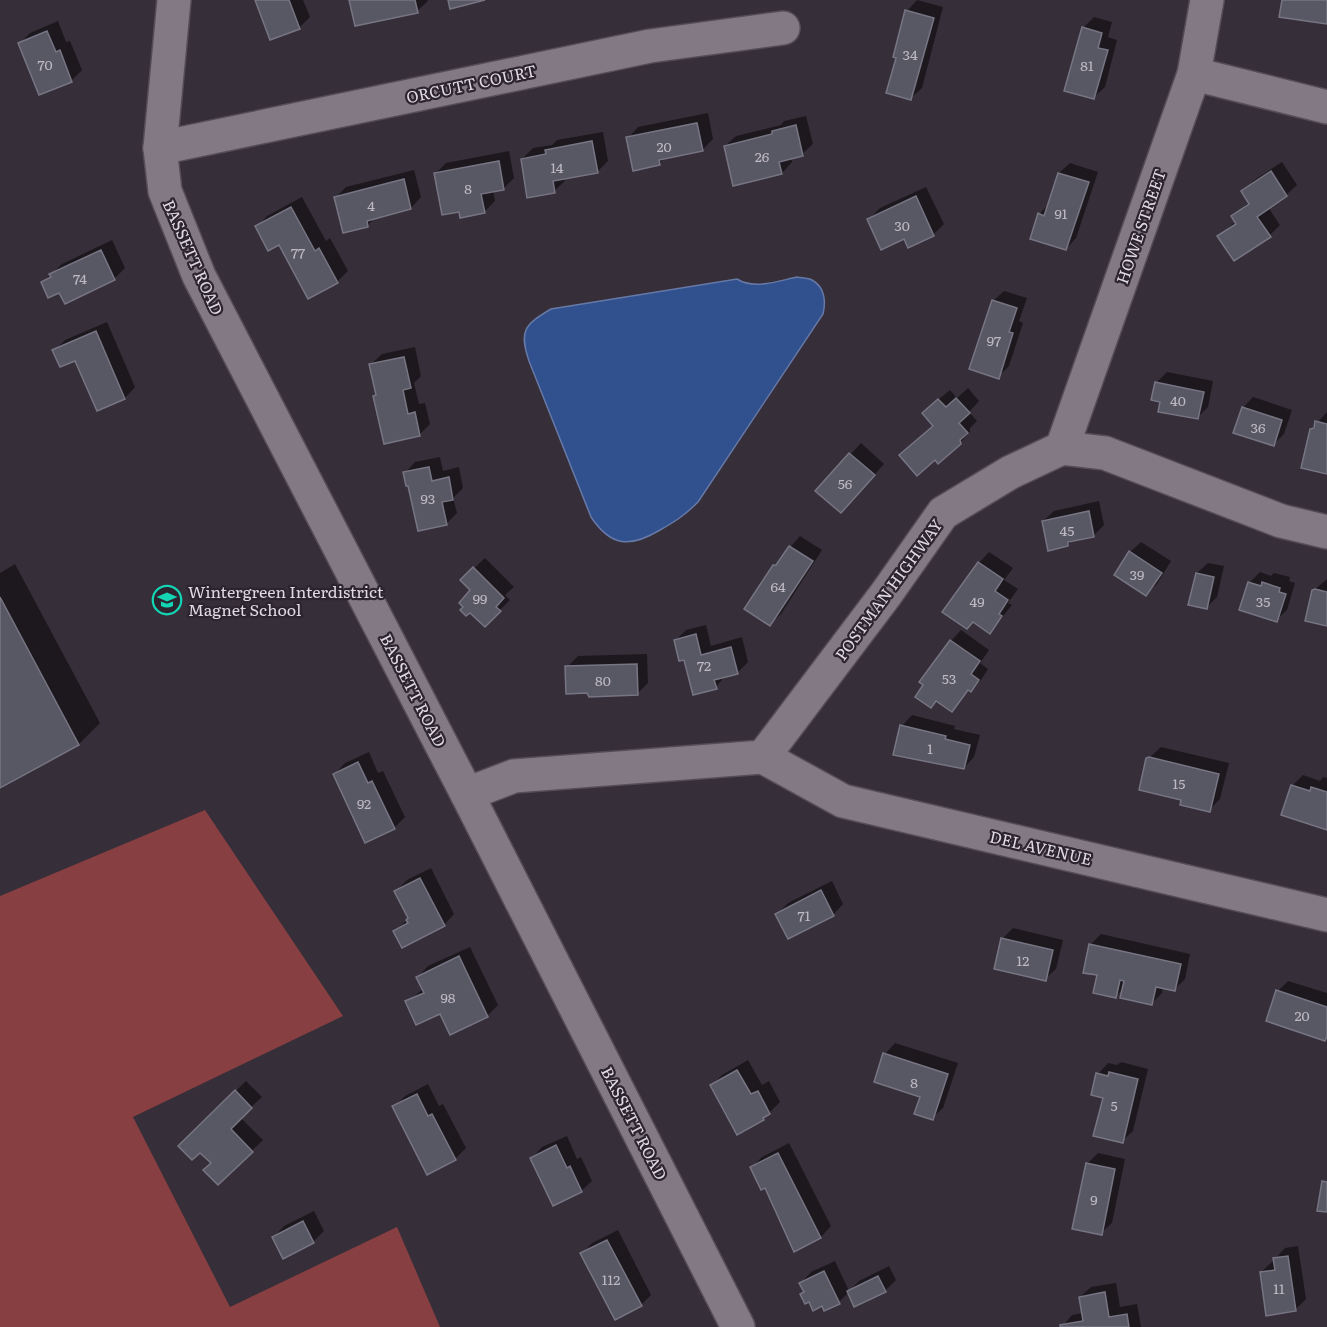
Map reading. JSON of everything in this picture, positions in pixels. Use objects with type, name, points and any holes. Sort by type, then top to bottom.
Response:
[{"type":"street","name":"BASSETT ROAD","points":[[174,0],[160,148],[165,191],[199,276],[467,794],[738,1327]]},
{"type":"street","name":"HOWE STREET","points":[[1062,448],[1194,74],[1207,0]]},
{"type":"street","name":"ORCUTT COURT","points":[[160,148],[650,46],[783,28]]},
{"type":"street","points":[[1194,74],[1327,107]]},
{"type":"street","points":[[1062,448],[1105,453],[1281,521],[1327,532]]},
{"type":"street","name":"POSTMAN HIGHWAY","points":[[763,757],[886,594],[943,513],[1011,472],[1062,448]]},
{"type":"street","points":[[467,794],[513,776],[763,757]]},
{"type":"street","name":"DEL AVENUE","points":[[763,757],[843,801],[1327,915]]},
{"type":"shaded area","points":[[205,810],[343,1016],[133,1117],[230,1307],[397,1227],[440,1327],[0,1327],[0,896]]},
{"type":"water","points":[[797,277],[812,280],[820,287],[824,300],[823,314],[698,502],[676,521],[639,540],[622,541],[606,534],[591,517],[529,361],[524,342],[526,330],[535,320],[551,309],[737,279],[758,284]]},
{"type":"building","points":[[255,0],[289,0],[300,29],[270,40]]},
{"type":"building","points":[[349,0],[415,0],[418,13],[355,26]]},
{"type":"building","points":[[448,0],[485,0],[450,9]]},
{"type":"building","points":[[1282,0],[1327,0],[1327,24],[1279,17]]},
{"type":"building","points":[[905,10],[934,18],[911,100],[886,93],[896,58],[893,57]]},
{"type":"building","points":[[1082,27],[1102,33],[1098,48],[1108,50],[1094,99],[1064,91]]},
{"type":"building","points":[[47,31],[56,52],[60,50],[72,82],[39,95],[18,43]]},
{"type":"building","points":[[697,123],[703,151],[659,160],[660,165],[633,171],[626,137]]},
{"type":"building","points":[[796,125],[803,156],[779,162],[782,174],[733,186],[724,146],[772,134],[772,131]]},
{"type":"building","points":[[592,141],[598,173],[553,181],[555,193],[527,198],[521,159],[546,154],[545,150]]},
{"type":"building","points":[[499,161],[504,190],[481,194],[485,213],[460,218],[459,212],[442,215],[434,173]]},
{"type":"building","points":[[1271,171],[1287,196],[1257,217],[1271,237],[1234,261],[1217,236],[1236,224],[1231,216],[1249,204],[1241,191]]},
{"type":"building","points":[[1058,173],[1089,182],[1066,250],[1030,239],[1038,213],[1044,216]]},
{"type":"building","points":[[404,179],[411,209],[367,221],[368,227],[343,233],[334,197]]},
{"type":"building","points":[[916,196],[934,236],[908,248],[904,239],[881,250],[867,219]]},
{"type":"building","points":[[291,207],[315,251],[319,248],[338,283],[308,299],[279,245],[268,251],[255,226]]},
{"type":"building","points":[[101,250],[115,280],[65,304],[59,293],[48,298],[41,282],[51,277],[49,274]]},
{"type":"building","points":[[992,300],[1017,308],[1009,332],[1013,333],[999,379],[969,369]]},
{"type":"building","points":[[96,331],[125,399],[97,411],[75,361],[60,367],[52,350]]},
{"type":"building","points":[[404,357],[411,388],[403,390],[408,414],[415,412],[420,436],[384,444],[373,396],[376,395],[369,364]]},
{"type":"building","points":[[1155,382],[1204,392],[1198,419],[1158,412],[1160,402],[1151,400]]},
{"type":"building","points":[[956,398],[970,413],[959,423],[968,433],[960,440],[961,444],[938,464],[935,460],[917,476],[899,455],[933,426],[922,413],[938,399],[946,407]]},
{"type":"building","points":[[1242,407],[1282,420],[1274,446],[1233,433]]},
{"type":"building","points":[[1315,421],[1327,424],[1327,474],[1301,468],[1310,429],[1314,428]]},
{"type":"building","points":[[849,453],[875,475],[841,513],[815,491]]},
{"type":"building","points":[[429,467],[432,481],[449,477],[453,500],[442,502],[447,525],[418,531],[403,472]]},
{"type":"building","points":[[1089,511],[1094,537],[1068,542],[1068,546],[1048,551],[1042,521]]},
{"type":"building","points":[[789,546],[813,561],[770,626],[744,609],[773,565],[776,565]]},
{"type":"building","points":[[1129,551],[1162,573],[1146,596],[1114,575]]},
{"type":"building","points":[[978,562],[1003,579],[995,591],[1008,600],[999,614],[1002,616],[990,634],[973,622],[967,629],[942,612]]},
{"type":"building","points":[[473,567],[504,598],[496,607],[501,611],[485,627],[470,613],[466,616],[460,610],[463,607],[459,603],[470,590],[460,580]]},
{"type":"building","points":[[1196,573],[1214,577],[1207,609],[1188,605]]},
{"type":"building","points":[[1248,582],[1261,586],[1262,582],[1280,588],[1279,592],[1286,594],[1277,622],[1239,610]]},
{"type":"building","points":[[1312,590],[1327,592],[1327,626],[1305,621]]},
{"type":"building","points":[[0,597],[79,745],[0,788]]},
{"type":"building","points":[[696,634],[701,655],[731,647],[738,674],[714,680],[717,689],[693,695],[684,660],[679,661],[674,640]]},
{"type":"building","points":[[950,640],[980,661],[971,674],[979,680],[971,692],[968,690],[952,712],[936,701],[931,708],[915,697],[923,685],[919,682]]},
{"type":"building","points":[[637,664],[638,695],[589,697],[587,693],[566,694],[565,666]]},
{"type":"building","points":[[900,725],[946,736],[945,739],[970,745],[964,769],[893,755]]},
{"type":"building","points":[[1146,758],[1219,774],[1210,812],[1180,805],[1181,800],[1139,790]]},
{"type":"building","points":[[358,762],[368,783],[372,781],[395,829],[365,843],[333,774]]},
{"type":"building","points":[[1291,785],[1310,791],[1311,787],[1327,792],[1327,830],[1281,815]]},
{"type":"building","points":[[420,878],[445,926],[402,948],[393,931],[408,923],[406,920],[408,918],[394,891]]},
{"type":"building","points":[[821,890],[834,916],[788,939],[775,914]]},
{"type":"building","points":[[1001,938],[1053,950],[1046,981],[994,969]]},
{"type":"building","points":[[1089,944],[1181,964],[1175,991],[1156,987],[1152,1005],[1120,998],[1124,981],[1120,980],[1116,998],[1093,993],[1097,975],[1083,973]]},
{"type":"building","points":[[459,956],[488,1017],[450,1035],[440,1014],[416,1025],[405,1001],[424,993],[416,977]]},
{"type":"building","points":[[1276,990],[1327,1007],[1325,1041],[1266,1021]]},
{"type":"building","points":[[883,1053],[948,1074],[933,1120],[914,1114],[920,1097],[874,1082]]},
{"type":"building","points":[[737,1070],[751,1094],[758,1091],[770,1114],[763,1118],[764,1120],[737,1135],[710,1085]]},
{"type":"building","points":[[1109,1072],[1138,1079],[1123,1143],[1093,1136],[1103,1098],[1091,1095],[1096,1073],[1108,1076]]},
{"type":"building","points":[[235,1090],[252,1108],[231,1129],[253,1152],[218,1185],[203,1170],[211,1163],[200,1153],[192,1160],[178,1146]]},
{"type":"building","points":[[417,1094],[428,1116],[432,1114],[456,1160],[427,1175],[392,1106]]},
{"type":"building","points":[[556,1145],[567,1168],[570,1166],[582,1192],[553,1206],[530,1158]]},
{"type":"building","points":[[778,1153],[821,1238],[794,1252],[765,1188],[761,1190],[750,1167]]},
{"type":"building","points":[[1086,1163],[1115,1169],[1102,1235],[1072,1229]]},
{"type":"building","points":[[1322,1181],[1327,1182],[1327,1212],[1317,1211]]},
{"type":"building","points":[[303,1221],[314,1243],[283,1259],[272,1237]]},
{"type":"building","points":[[607,1240],[642,1306],[615,1320],[580,1253]]},
{"type":"building","points":[[1288,1256],[1296,1311],[1266,1316],[1260,1272],[1275,1270],[1273,1258]]},
{"type":"building","points":[[824,1271],[840,1304],[824,1311],[822,1306],[813,1311],[809,1302],[805,1304],[800,1294],[804,1292],[799,1283]]},
{"type":"building","points":[[878,1276],[886,1292],[854,1307],[847,1291]]},
{"type":"building","points":[[1105,1292],[1109,1317],[1127,1314],[1129,1327],[1060,1327],[1060,1325],[1083,1321],[1079,1297]]},
{"type":"place","name":"Wintergreen Interdistrict Magnet School","points":[[167,600]]}]
